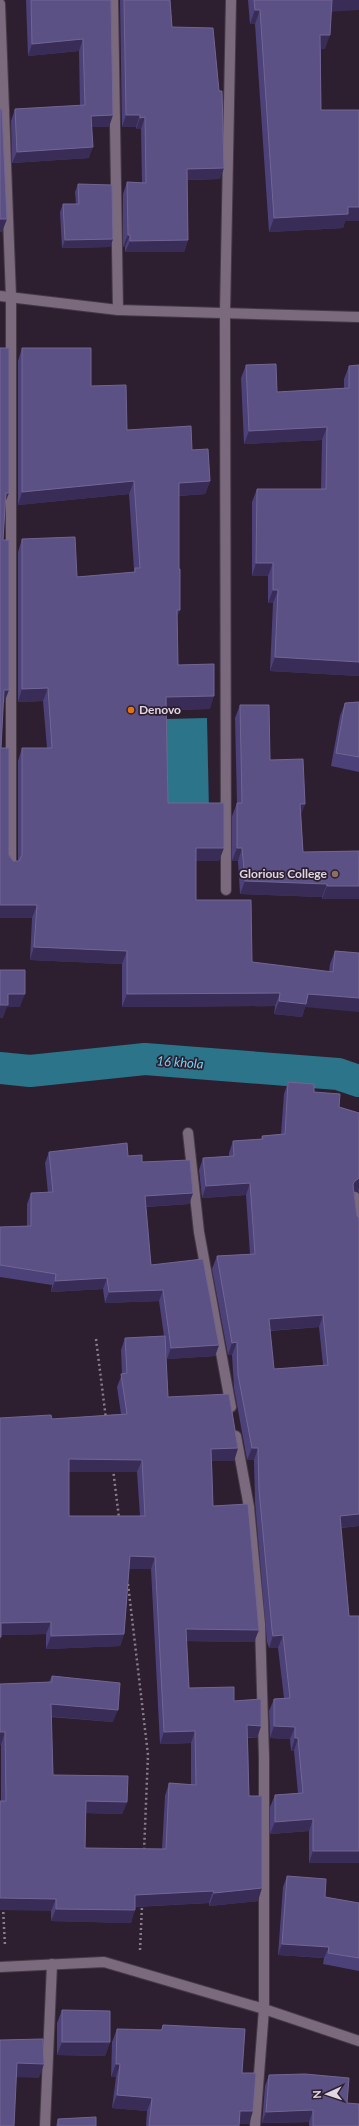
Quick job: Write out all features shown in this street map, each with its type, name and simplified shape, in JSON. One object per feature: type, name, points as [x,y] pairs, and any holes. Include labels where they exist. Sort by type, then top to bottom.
[{"type":"street","points":[[113,0],[118,310]]},
{"type":"street","points":[[226,890],[226,312],[231,0]]},
{"type":"street","points":[[0,4],[11,297],[11,868]]},
{"type":"street","points":[[0,296],[118,310],[359,317]]},
{"type":"street","points":[[188,1132],[200,1232],[249,1507],[260,1624],[264,1757],[264,2009],[255,2126]]},
{"type":"street","points":[[355,1197],[359,1227]]},
{"type":"street","points":[[3,1967],[104,1962],[264,2009],[359,2041]]},
{"type":"street","points":[[45,2126],[52,1964]]},
{"type":"path","points":[[96,1339],[107,1424]]},
{"type":"path","points":[[112,1462],[120,1524]]},
{"type":"path","points":[[127,1578],[148,1755],[144,1856]]},
{"type":"path","points":[[3,1899],[3,1967]]},
{"type":"path","points":[[139,1972],[142,1903]]},
{"type":"water","points":[[207,718],[209,811],[151,813],[165,719]]},
{"type":"building","points":[[31,0],[111,0],[113,115],[91,116],[93,147],[17,152],[15,109],[85,105],[83,39],[32,44]]},
{"type":"building","points":[[124,0],[170,0],[172,27],[213,28],[219,91],[222,91],[224,168],[187,169],[188,240],[130,241],[130,235],[128,235],[127,182],[146,183],[145,117],[140,118],[140,115],[126,115]]},
{"type":"building","points":[[254,0],[332,0],[330,35],[320,35],[321,110],[359,110],[359,207],[348,207],[348,214],[274,218],[260,10],[255,10]]},
{"type":"building","points":[[0,109],[2,109],[7,219],[0,219]]},
{"type":"building","points":[[78,184],[112,185],[113,239],[65,240],[63,204],[79,204]]},
{"type":"building","points":[[0,348],[9,348],[9,493],[6,493],[3,540],[9,540],[9,690],[4,690],[1,748],[9,748],[9,855],[13,861],[19,861],[22,855],[22,748],[52,748],[48,688],[22,689],[22,539],[75,537],[77,577],[135,572],[135,568],[140,568],[134,481],[22,492],[22,348],[91,348],[91,386],[126,385],[127,430],[191,426],[192,450],[208,449],[210,481],[179,483],[180,610],[177,610],[178,665],[214,664],[214,696],[166,697],[168,803],[224,803],[224,848],[196,848],[196,900],[251,900],[252,962],[333,972],[335,951],[359,953],[359,998],[308,994],[306,1004],[279,1001],[280,993],[127,994],[127,951],[34,947],[37,905],[0,905]]},
{"type":"building","points":[[276,364],[277,392],[349,388],[349,366],[359,365],[359,662],[275,657],[278,590],[273,590],[273,563],[256,563],[257,489],[326,489],[327,427],[249,431],[246,365]]},
{"type":"building","points":[[359,702],[359,757],[336,753],[345,703]]},
{"type":"building","points":[[240,705],[269,705],[270,760],[303,759],[305,804],[300,804],[303,852],[359,851],[359,886],[327,886],[327,884],[245,881],[242,848],[237,848],[237,803],[242,803]]},
{"type":"building","points":[[0,970],[25,970],[25,994],[8,994],[8,1005],[0,1005]]},
{"type":"building","points":[[288,1082],[314,1084],[314,1092],[340,1094],[339,1107],[359,1113],[359,1178],[353,1185],[357,1216],[359,1218],[359,1514],[340,1516],[349,1616],[359,1616],[359,1851],[313,1851],[313,1819],[275,1822],[275,1795],[303,1793],[298,1738],[295,1738],[295,1727],[274,1726],[274,1699],[290,1698],[283,1635],[273,1636],[259,1490],[258,1448],[252,1448],[238,1375],[237,1342],[232,1343],[217,1256],[255,1254],[250,1183],[206,1186],[203,1158],[234,1156],[233,1141],[263,1139],[262,1136],[285,1134]],"holes":[[[323,1315],[328,1365],[274,1369],[269,1319]]]},
{"type":"building","points":[[127,1143],[128,1156],[142,1155],[142,1162],[190,1160],[193,1193],[145,1196],[151,1265],[203,1259],[219,1345],[171,1348],[163,1290],[109,1292],[107,1278],[55,1281],[56,1274],[0,1265],[0,1227],[31,1226],[31,1193],[53,1192],[49,1152]]},
{"type":"building","points":[[165,1336],[168,1397],[229,1394],[238,1448],[211,1449],[213,1506],[248,1504],[259,1630],[186,1629],[189,1688],[234,1687],[234,1701],[261,1699],[261,1726],[247,1725],[249,1796],[262,1796],[262,1888],[214,1893],[213,1891],[135,1895],[135,1910],[56,1909],[56,1899],[0,1898],[0,1801],[6,1801],[5,1732],[0,1732],[0,1684],[52,1682],[52,1676],[120,1683],[118,1710],[51,1704],[53,1775],[128,1776],[127,1802],[86,1801],[85,1848],[166,1849],[169,1783],[196,1785],[195,1731],[164,1732],[155,1557],[130,1556],[124,1634],[51,1636],[51,1622],[1,1623],[0,1637],[0,1418],[51,1415],[52,1419],[127,1414],[121,1374],[127,1373],[125,1338]],"holes":[[[69,1459],[142,1460],[145,1516],[69,1516]]]},
{"type":"building","points":[[287,1876],[326,1879],[325,1897],[359,1903],[359,1958],[328,1953],[329,1947],[282,1944]]},
{"type":"building","points":[[62,2010],[110,2011],[110,2042],[62,2042]]},
{"type":"building","points":[[163,2025],[245,2029],[242,2073],[256,2073],[253,2111],[240,2111],[239,2126],[149,2126],[152,2098],[117,2095],[120,2064],[116,2064],[117,2029],[162,2030]]},
{"type":"building","points":[[43,2039],[44,2064],[17,2063],[14,2126],[0,2126],[0,2040]]},
{"type":"building","points":[[305,2074],[349,2078],[347,2103],[359,2104],[359,2126],[313,2126],[313,2110],[266,2112],[269,2075]]},
{"type":"building","points":[[96,2117],[96,2126],[58,2126],[58,2119]]},
{"type":"waterway","name":"16 khola","points":[[0,1068],[30,1071],[145,1059],[338,1074],[359,1081]]},
{"type":"place","name":"Denovo","points":[[131,710]]},
{"type":"place","name":"Glorious College","points":[[335,874]]}]
